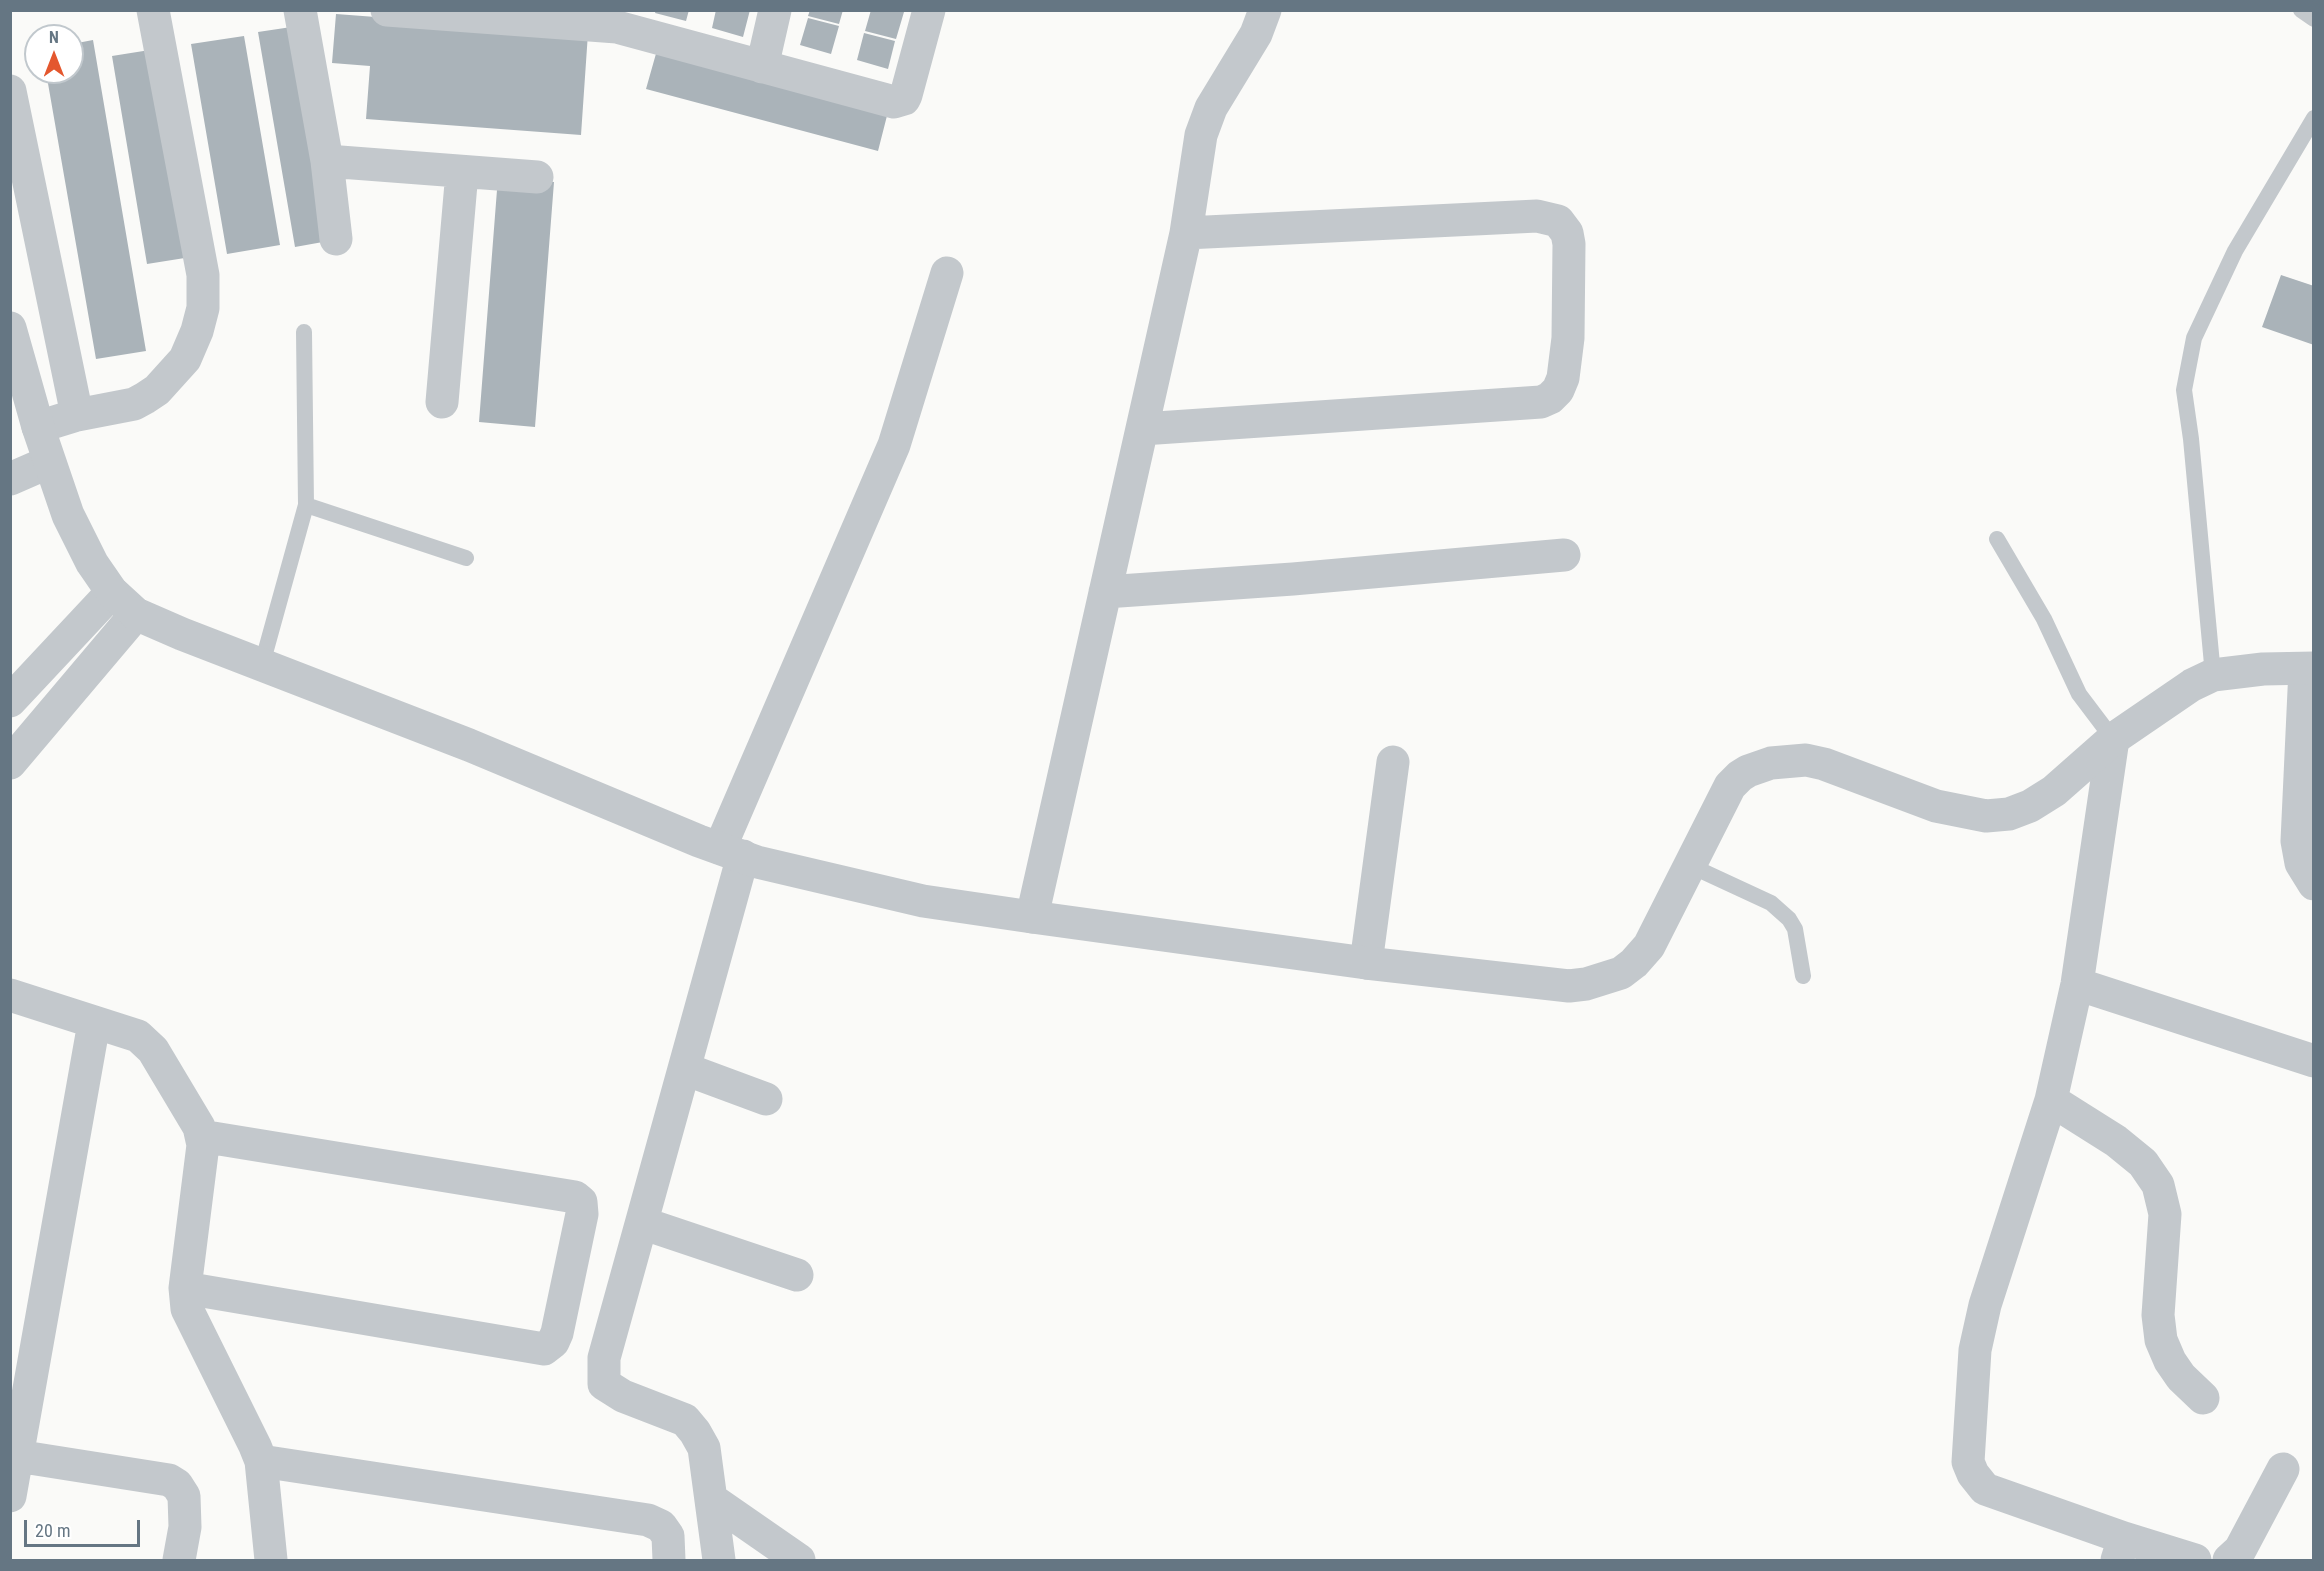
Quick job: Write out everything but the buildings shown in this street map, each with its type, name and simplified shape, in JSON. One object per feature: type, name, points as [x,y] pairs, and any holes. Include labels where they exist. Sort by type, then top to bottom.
[{"type":"street","points":[[38,427],[77,415],[134,404],[158,390],[185,359],[197,331],[203,308],[203,274],[153,10]]},
{"type":"street","points":[[300,10],[327,161],[336,239]]},
{"type":"street","points":[[387,10],[619,19],[762,67],[888,101],[899,101],[906,95],[929,10]]},
{"type":"street","points":[[762,67],[775,10]]},
{"type":"street","points":[[1032,917],[1186,233],[1201,135],[1211,108],[1256,34],[1265,10]]},
{"type":"street","points":[[10,91],[77,415]]},
{"type":"street","points":[[327,161],[537,177]]},
{"type":"street","points":[[442,402],[462,172]]},
{"type":"street","points":[[1142,429],[1540,402],[1550,398],[1558,390],[1563,378],[1568,338],[1569,244],[1567,233],[1558,221],[1537,216],[1186,233]]},
{"type":"street","points":[[720,1560],[704,1448],[686,1420],[622,1396],[604,1384],[604,1358],[685,1069],[732,852],[894,445],[947,273]]},
{"type":"street","points":[[10,328],[38,427],[68,515],[92,563],[112,592],[136,614],[469,745],[613,806],[732,852],[923,901],[1366,963],[1569,986],[1586,984],[1621,973],[1634,963],[1649,946],[1730,786],[1740,776],[1772,763],[1806,760],[1824,764],[1936,806],[1986,816],[2009,814],[2030,806],[2054,791],[2113,739],[2192,685],[2213,675],[2263,669],[2309,669],[2297,841],[2301,863],[2313,884]]},
{"type":"street","points":[[10,479],[49,462]]},
{"type":"street","points":[[1105,592],[1293,579],[1564,555]]},
{"type":"street","points":[[10,701],[112,592]]},
{"type":"street","points":[[10,763],[136,614]]},
{"type":"street","points":[[2113,739],[2077,984],[2051,1100],[1985,1305],[1975,1350],[1968,1462],[1973,1474],[1985,1489],[2121,1549],[2195,1560]]},
{"type":"street","points":[[1366,963],[1393,762]]},
{"type":"street","points":[[2077,984],[2313,1061]]},
{"type":"street","points":[[10,995],[138,1036],[153,1050],[199,1127],[203,1145],[185,1288],[187,1309],[261,1461],[271,1560]]},
{"type":"street","points":[[10,1496],[94,1023]]},
{"type":"street","points":[[685,1069],[766,1099]]},
{"type":"street","points":[[2051,1100],[2116,1141],[2143,1163],[2158,1185],[2165,1214],[2158,1315],[2162,1340],[2170,1361],[2181,1377],[2204,1398]]},
{"type":"street","points":[[185,1288],[544,1349],[557,1333],[582,1214],[580,1202],[575,1197],[201,1136]]},
{"type":"street","points":[[642,1223],[797,1275]]},
{"type":"street","points":[[17,1456],[169,1480],[177,1485],[184,1496],[185,1527],[179,1560]]},
{"type":"street","points":[[261,1461],[648,1520],[661,1526],[668,1536],[669,1560]]},
{"type":"street","points":[[2229,1560],[2240,1550],[2283,1469]]},
{"type":"street","points":[[711,1499],[799,1560]]},
{"type":"lane","points":[[2301,10],[2313,19]]},
{"type":"lane","points":[[2213,675],[2191,439],[2184,390],[2194,338],[2235,251],[2313,118]]},
{"type":"lane","points":[[262,664],[306,505],[304,332]]},
{"type":"lane","points":[[306,505],[466,558]]},
{"type":"lane","points":[[1997,539],[2044,619],[2079,694],[2113,739]]},
{"type":"lane","points":[[1689,865],[1772,903],[1789,919],[1795,929],[1803,976]]}]
